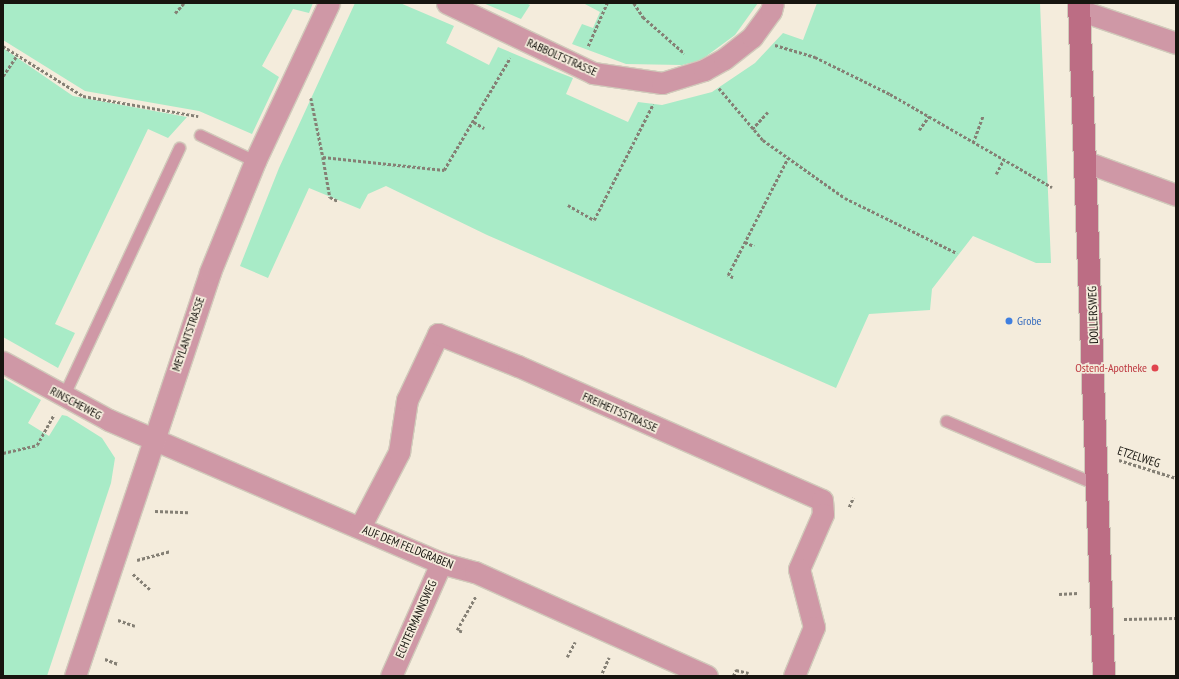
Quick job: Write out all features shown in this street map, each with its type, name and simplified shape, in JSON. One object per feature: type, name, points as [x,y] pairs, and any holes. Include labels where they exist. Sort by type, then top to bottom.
[{"type":"main road","name":"DOLLERSWEG","points":[[1079,6],[1097,453],[1104,676]]},
{"type":"street","name":"MEYLANTSTRASSE","points":[[74,676],[152,438],[210,272],[254,161],[329,3]]},
{"type":"street","name":"RABBOLTSTRASSE","points":[[447,3],[592,73],[664,82],[704,70],[752,37],[771,11],[773,3]]},
{"type":"street","points":[[1079,6],[1176,43]]},
{"type":"street","points":[[1086,162],[1176,195]]},
{"type":"street","name":"FREIHEITSSTRASSE","points":[[360,527],[399,452],[407,400],[438,334],[518,366],[822,500],[823,514],[799,569],[814,627],[794,676]]},
{"type":"street","name":"RINSCHEWEG","points":[[3,362],[64,397],[152,438]]},
{"type":"street","name":"AUF DEM FELDGRABEN","points":[[152,438],[441,563],[484,577],[707,676]]},
{"type":"street","name":"ECHTERMANNSWEG","points":[[391,676],[441,563]]},
{"type":"lane","points":[[200,135],[254,161]]},
{"type":"lane","points":[[64,397],[179,148]]},
{"type":"lane","points":[[946,421],[1098,485]]},
{"type":"path","points":[[175,13],[184,3]]},
{"type":"path","points":[[579,67],[607,3]]},
{"type":"path","points":[[634,3],[643,18],[704,70],[752,129],[788,158],[845,198],[957,253]]},
{"type":"path","points":[[752,37],[815,57],[929,116],[1003,162],[1052,187]]},
{"type":"path","points":[[323,157],[444,170],[474,122],[521,38]]},
{"type":"path","points":[[3,46],[83,96],[204,117]]},
{"type":"path","points":[[3,76],[17,55]]},
{"type":"path","points":[[568,205],[594,220],[664,82]]},
{"type":"path","points":[[309,91],[330,197],[338,201]]},
{"type":"path","points":[[752,129],[768,112]]},
{"type":"path","points":[[919,130],[929,116]]},
{"type":"path","points":[[973,143],[983,116]]},
{"type":"path","points":[[474,122],[484,128]]},
{"type":"path","points":[[733,278],[728,275],[788,158]]},
{"type":"path","points":[[996,174],[1003,162]]},
{"type":"path","points":[[745,242],[754,246]]},
{"type":"path","points":[[3,453],[37,445],[64,397]]},
{"type":"path","name":"ETZELWEG","points":[[1097,453],[1176,478]]},
{"type":"path","points":[[849,507],[853,498]]},
{"type":"path","points":[[148,511],[188,512]]},
{"type":"path","points":[[133,562],[170,551]]},
{"type":"path","points":[[128,570],[151,590]]},
{"type":"path","points":[[462,632],[457,630],[484,577]]},
{"type":"path","points":[[1059,594],[1081,593]]},
{"type":"path","points":[[112,618],[135,626]]},
{"type":"path","points":[[1124,619],[1176,618]]},
{"type":"path","points":[[100,657],[118,664]]},
{"type":"path","points":[[733,676],[736,670],[749,673]]},
{"type":"green space","points":[[3,3],[313,3],[309,13],[293,9],[262,66],[279,77],[252,134],[199,111],[85,91],[3,40]]},
{"type":"green space","points":[[355,3],[400,3],[454,26],[446,43],[489,65],[498,47],[573,78],[566,94],[628,122],[638,102],[662,105],[712,92],[755,63],[783,33],[803,40],[817,3],[1040,3],[1051,263],[1036,263],[973,236],[932,289],[930,310],[869,314],[836,388],[487,235],[386,186],[368,194],[360,209],[309,188],[268,278],[240,266],[279,168]]},
{"type":"green space","points":[[483,3],[526,3],[530,5],[521,19]]},
{"type":"green space","points":[[583,3],[758,3],[735,35],[701,60],[682,65],[626,64],[572,44],[582,24],[593,28],[600,12]]},
{"type":"green space","points":[[3,48],[73,96],[187,117],[168,138],[148,129],[55,324],[75,333],[58,368],[3,337]]},
{"type":"green space","points":[[3,378],[41,400],[28,423],[49,436],[62,415],[67,416],[102,438],[115,458],[111,483],[47,676],[3,676]]},
{"type":"place","name":"Grobe","points":[[1009,321]]},
{"type":"place","name":"Ostend-Apotheke","points":[[1155,368]]}]
